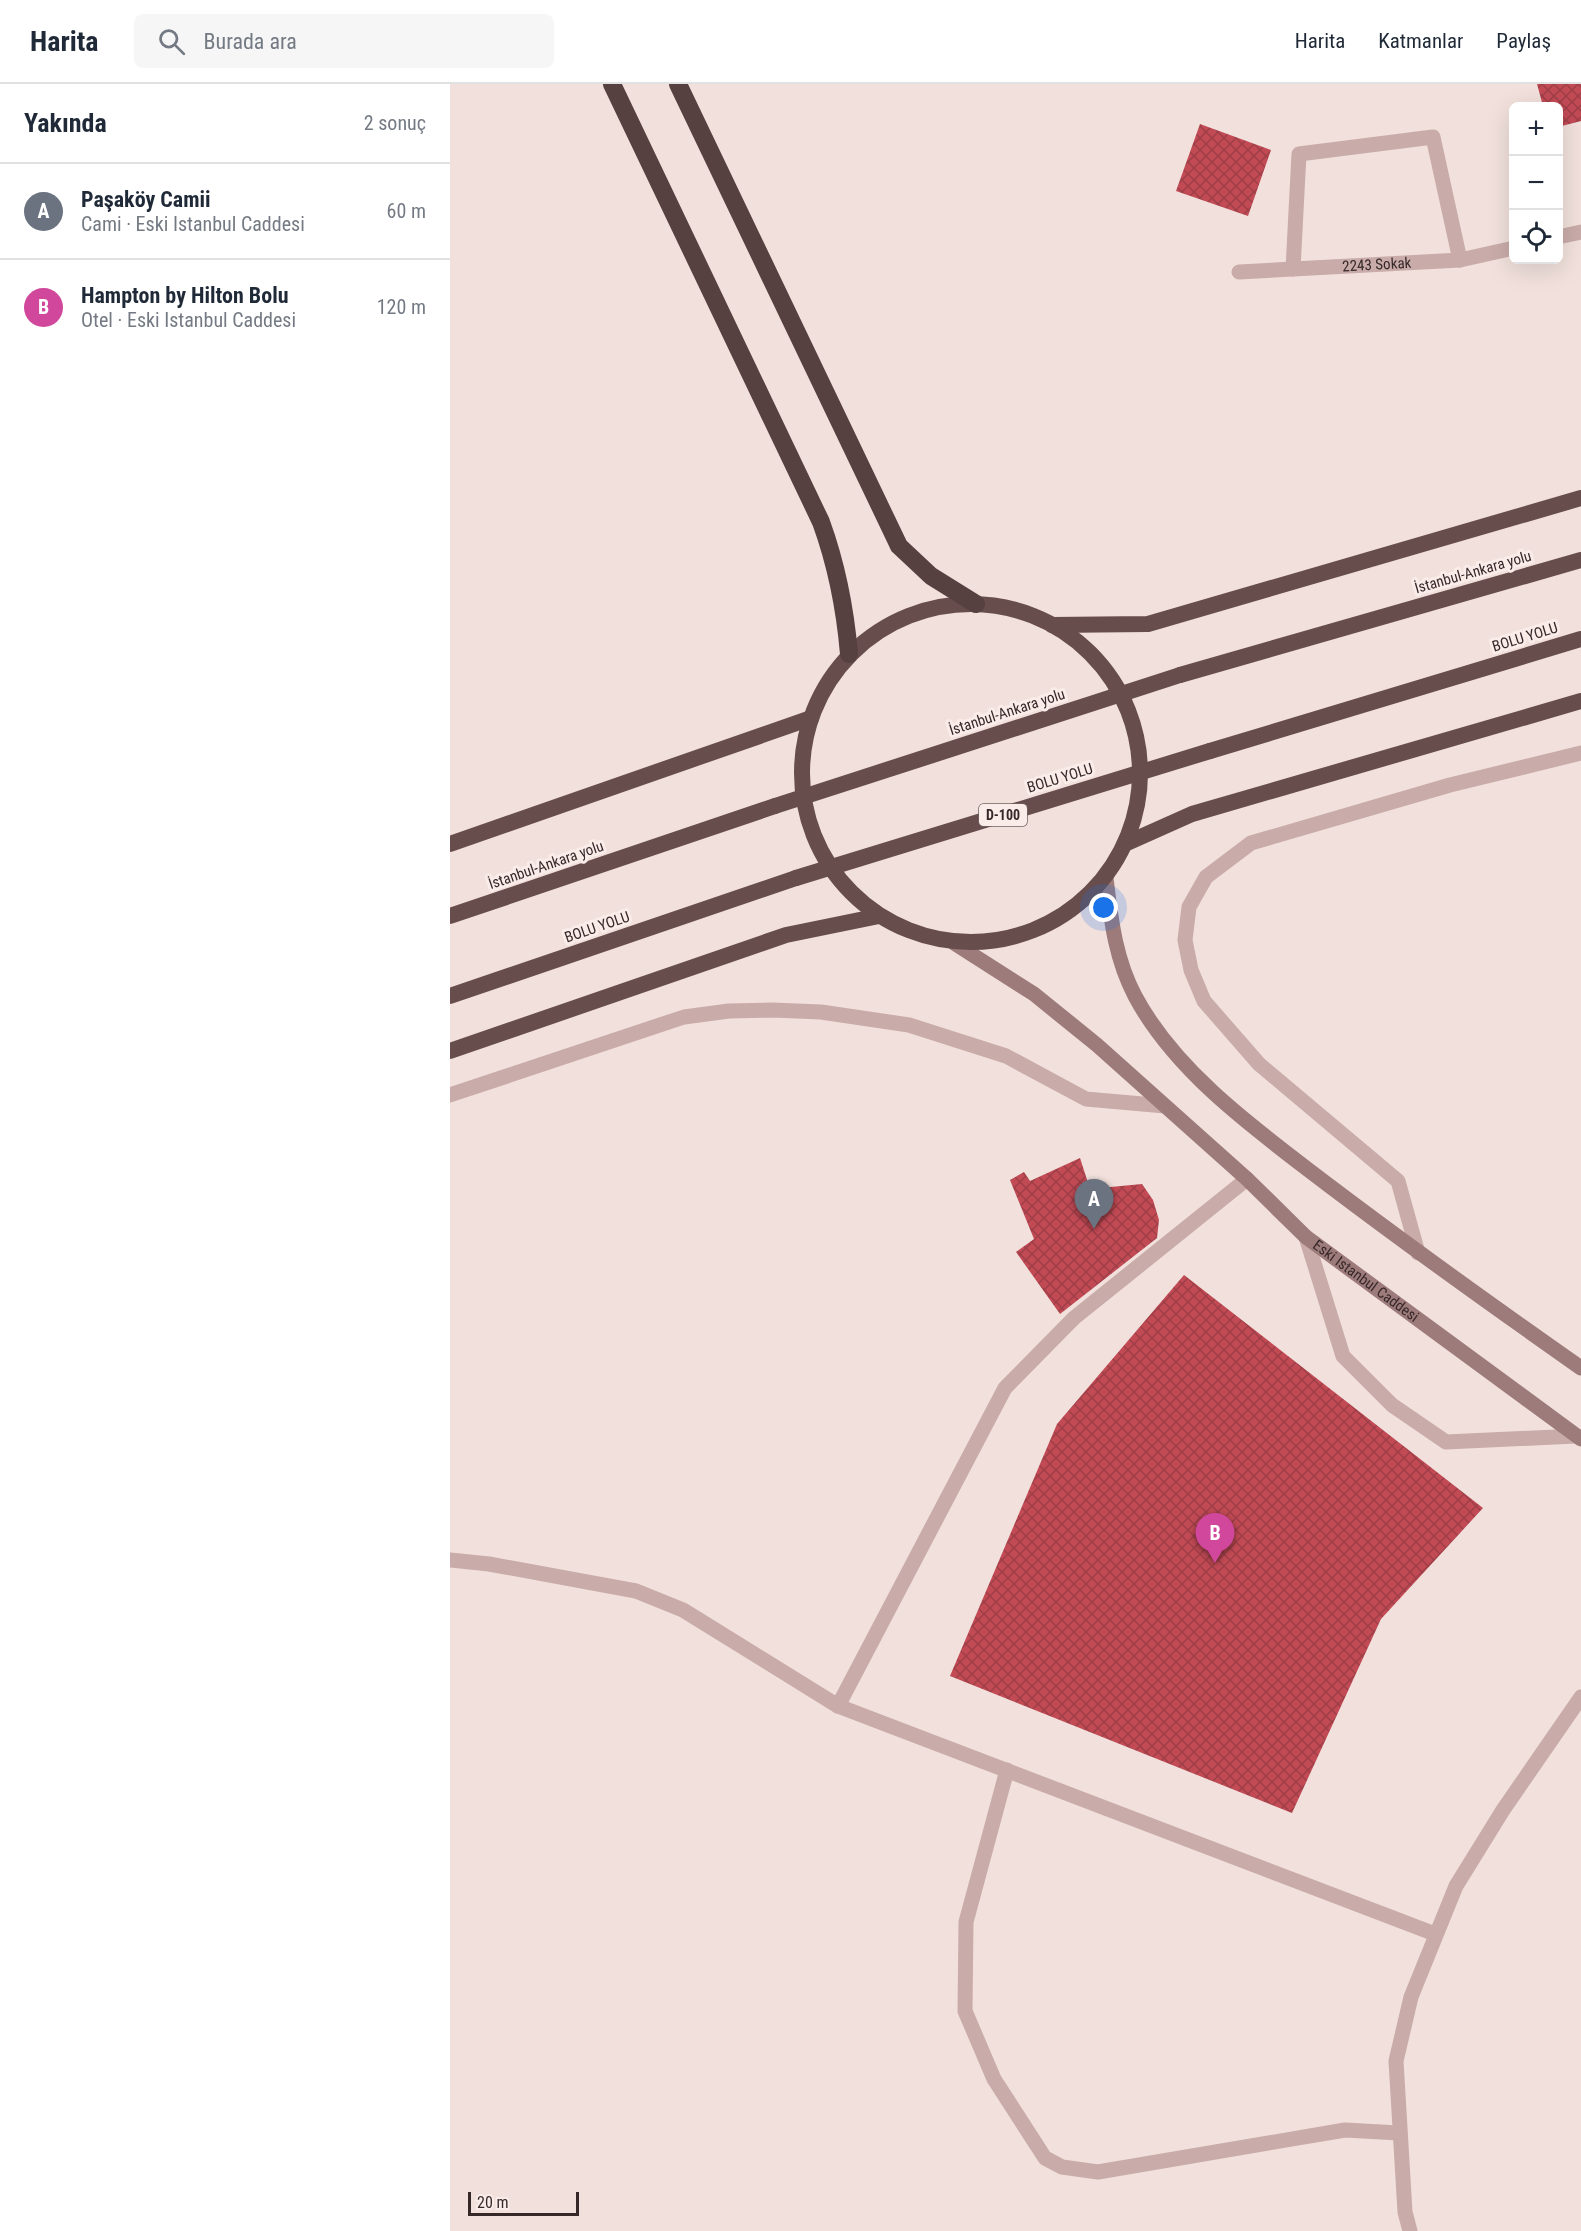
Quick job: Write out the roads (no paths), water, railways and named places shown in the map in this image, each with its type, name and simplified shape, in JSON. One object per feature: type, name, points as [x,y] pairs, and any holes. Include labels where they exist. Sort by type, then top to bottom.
[{"type":"highway","points":[[612,84],[821,522],[838,573],[845,603],[849,654]]},
{"type":"highway","points":[[678,84],[899,546],[931,576],[976,604]]},
{"type":"highway","points":[[1052,625],[1148,624],[1581,498]]},
{"type":"highway","name":"İstanbul-Ankara yolu","points":[[450,916],[775,806],[1180,675],[1581,560]]},
{"type":"highway","points":[[976,604],[1015,610],[1052,625],[1087,649],[1114,681],[1132,719],[1141,761],[1139,803],[1127,843],[1106,878],[1076,908],[1038,930],[999,940],[954,943],[915,933],[879,916],[845,887],[819,850],[804,807],[802,762],[811,718],[831,677],[849,654],[873,634],[899,619],[935,608],[976,604]]},
{"type":"highway","name":"BOLU YOLU","points":[[450,996],[796,878],[1581,639]]},
{"type":"highway","points":[[1127,843],[1192,814],[1581,702]]},
{"type":"highway","points":[[450,844],[811,718]]},
{"type":"highway","points":[[450,1051],[786,935],[879,916]]},
{"type":"main road","points":[[1106,878],[1112,927],[1120,961],[1135,995],[1156,1030],[1210,1088],[1259,1132],[1418,1253],[1581,1368]]},
{"type":"main road","name":"Eski Istanbul Caddesi","points":[[954,943],[1034,994],[1097,1045],[1247,1179],[1306,1237],[1579,1438]]},
{"type":"street","points":[[1293,269],[1299,154],[1433,137],[1460,260]]},
{"type":"street","points":[[1563,236],[1581,232]]},
{"type":"street","name":"2243 Sokak","points":[[1239,272],[1460,260],[1509,249]]},
{"type":"street","points":[[1418,1253],[1398,1181],[1259,1064],[1204,1001],[1191,970],[1185,940],[1189,907],[1206,877],[1251,843],[1450,785],[1581,753]]},
{"type":"street","points":[[450,1095],[684,1017],[729,1011],[772,1010],[821,1011],[909,1025],[1006,1056],[1086,1099],[1165,1106]]},
{"type":"street","points":[[838,1706],[1005,1388],[1074,1318],[1247,1179]]},
{"type":"street","points":[[1306,1237],[1343,1356],[1392,1405],[1446,1442],[1579,1438]]},
{"type":"street","points":[[450,1560],[489,1564],[636,1591],[683,1610],[838,1706],[1435,1934]]},
{"type":"street","points":[[1410,2231],[1406,2212],[1399,2133],[1396,2061],[1411,1997],[1456,1886],[1503,1810],[1581,1697]]},
{"type":"street","points":[[1007,1770],[966,1922],[965,2011],[994,2079],[1045,2158],[1062,2167],[1098,2172],[1345,2130],[1399,2133]]},
{"type":"place","name":"Paşaköy Camii","points":[[1094,1229]]},
{"type":"place","name":"Hampton by Hilton Bolu","points":[[1215,1563]]}]
